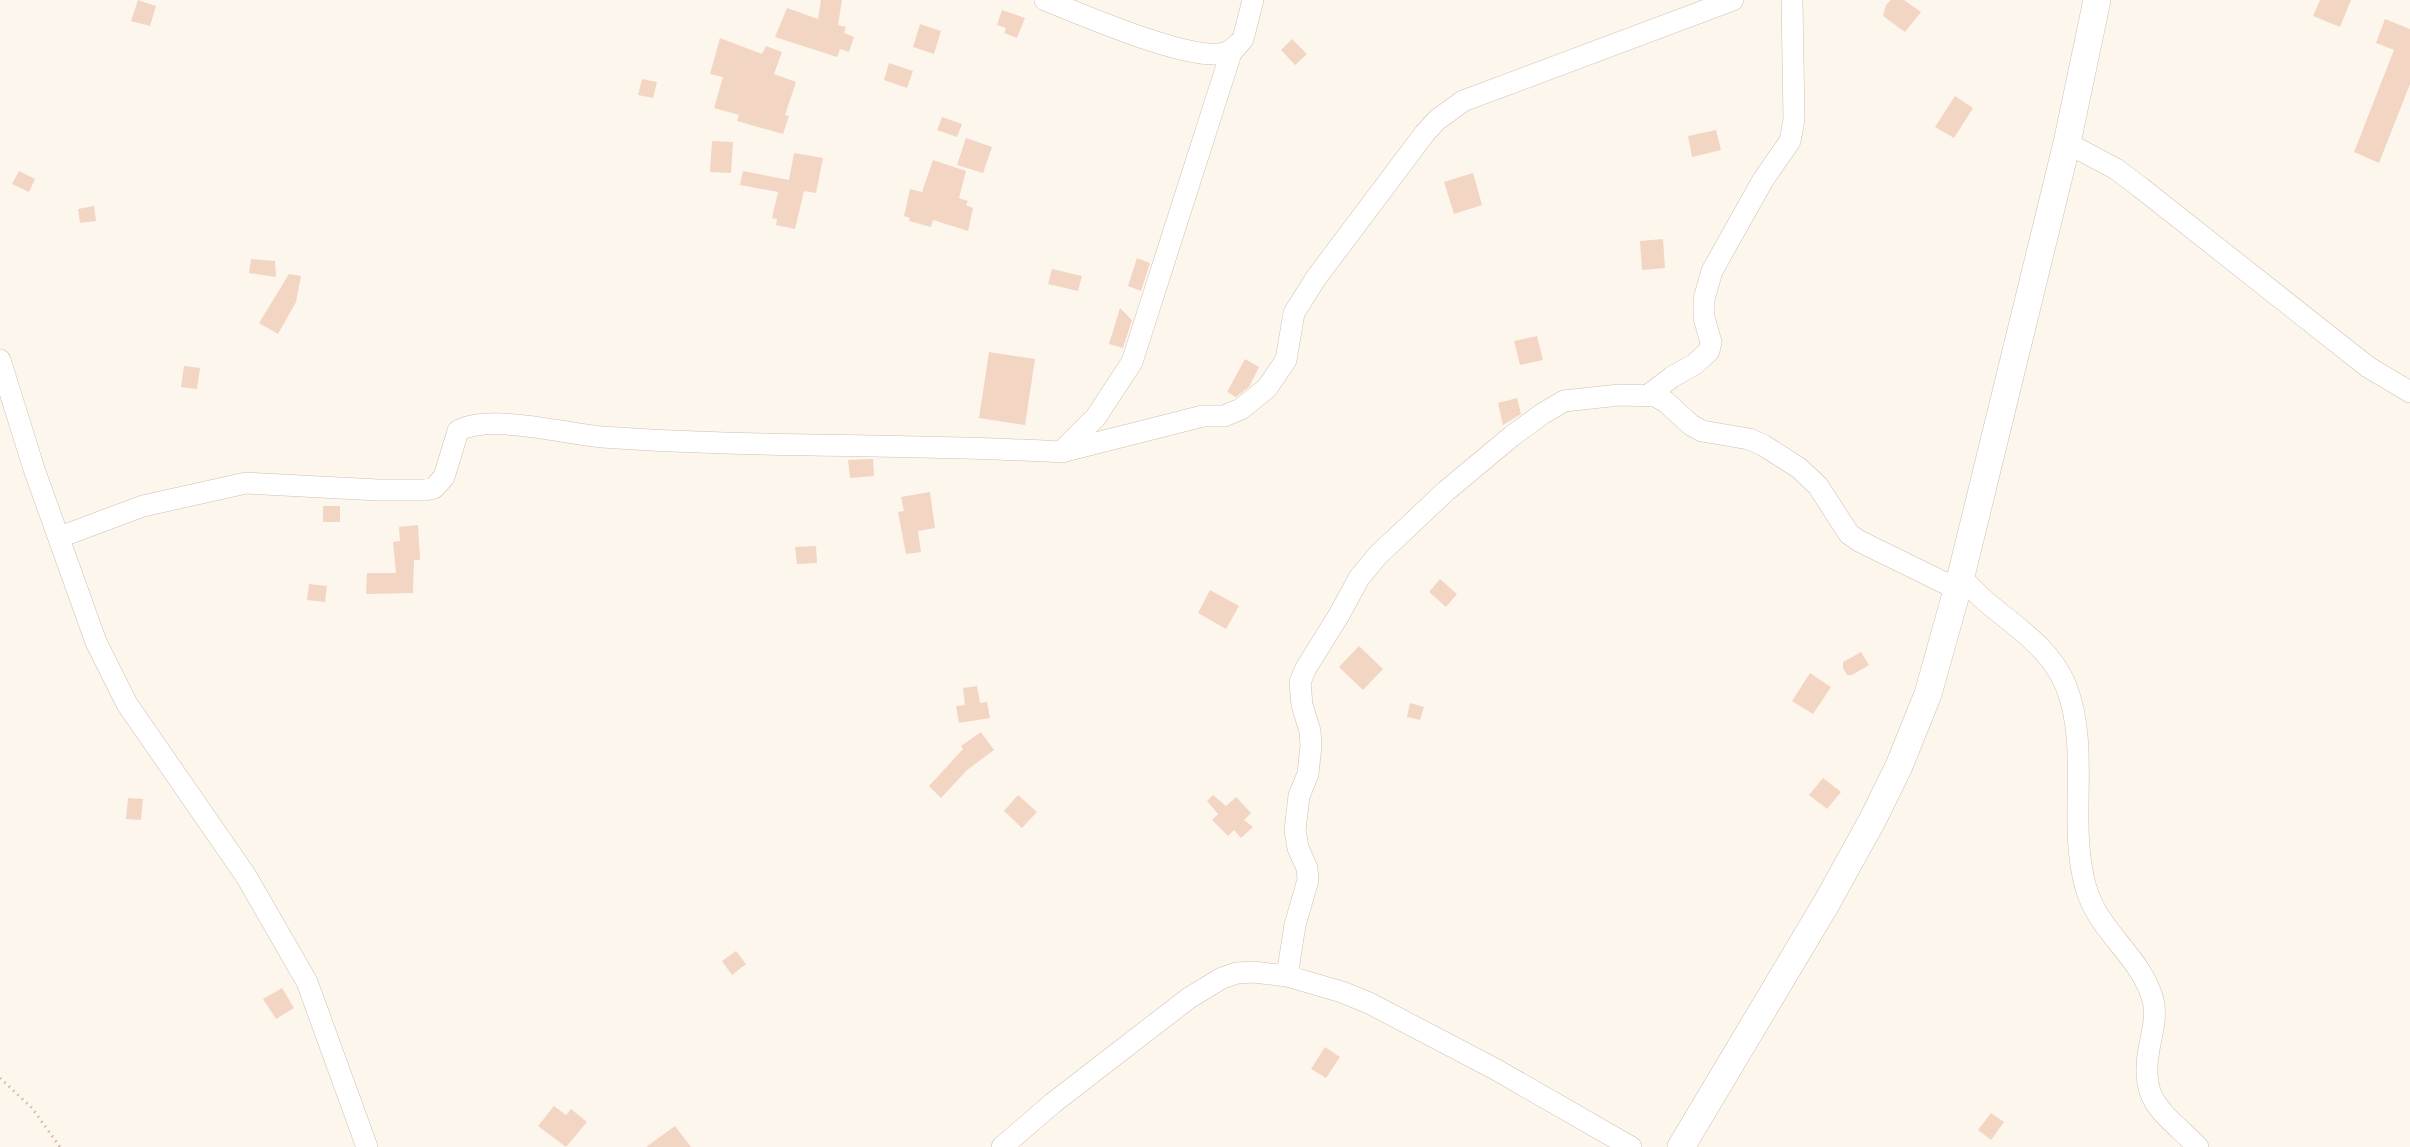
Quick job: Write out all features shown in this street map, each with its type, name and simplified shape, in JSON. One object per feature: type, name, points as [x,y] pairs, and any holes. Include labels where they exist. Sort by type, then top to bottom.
[{"type":"street","points":[[1045,0],[1158,42],[1196,53],[1225,53],[1243,39]]},
{"type":"street","points":[[1061,452],[1096,417],[1132,362],[1232,53],[1243,39],[1253,0]]},
{"type":"street","points":[[60,537],[143,506],[183,495],[246,483],[378,490],[434,488],[444,477],[458,431],[478,424],[500,424],[599,437],[732,444],[977,448],[1061,452],[1203,416],[1224,416],[1241,409],[1267,387],[1286,360],[1294,313],[1316,278],[1437,120],[1463,100],[1732,0]]},
{"type":"street","points":[[1647,396],[1664,382],[1695,364],[1709,351],[1711,342],[1704,318],[1704,299],[1712,271],[1763,180],[1790,141],[1794,120],[1792,0]]},
{"type":"street","points":[[1681,1147],[1826,904],[1873,819],[1899,766],[1928,694],[1959,582],[2067,142],[2097,0]]},
{"type":"street","points":[[2067,142],[2116,169],[2368,367],[2410,392]]},
{"type":"street","points":[[0,360],[34,469],[96,642],[127,704],[246,876],[307,982],[367,1147]]},
{"type":"street","points":[[1287,976],[1295,925],[1308,880],[1307,868],[1298,848],[1295,830],[1299,796],[1308,774],[1311,745],[1310,731],[1302,705],[1300,682],[1354,586],[1378,555],[1406,527],[1484,459],[1559,403],[1575,399],[1619,395],[1660,398],[1691,425],[1702,431],[1749,439],[1785,458],[1818,486],[1849,534],[1859,541],[1959,582],[2046,653],[2065,684],[2072,705],[2077,740],[2077,821],[2086,887],[2097,916],[2132,960],[2149,986],[2154,1018],[2147,1071],[2150,1094],[2159,1107],[2198,1147]]},
{"type":"street","points":[[1002,1147],[1053,1102],[1205,988],[1237,973],[1287,976],[1342,992],[1369,1003],[1495,1069],[1631,1147]]},
{"type":"path","points":[[0,1078],[32,1108],[60,1147]]},
{"type":"building","points":[[138,0],[156,6],[150,26],[131,21]]},
{"type":"building","points":[[821,0],[842,0],[838,25],[846,27],[844,33],[854,37],[849,52],[840,49],[837,57],[775,37],[787,8],[818,19]]},
{"type":"building","points":[[1891,0],[1904,0],[1921,12],[1905,32],[1883,16],[1886,5]]},
{"type":"building","points":[[2320,0],[2351,0],[2340,27],[2313,16]]},
{"type":"building","points":[[1002,10],[1025,18],[1017,38],[1004,33],[1006,28],[997,25]]},
{"type":"building","points":[[2385,19],[2410,29],[2410,84],[2379,163],[2354,152],[2394,50],[2376,43]]},
{"type":"building","points":[[920,24],[941,31],[934,54],[913,47]]},
{"type":"building","points":[[720,38],[762,54],[766,46],[782,52],[774,74],[796,82],[785,115],[789,116],[783,134],[737,121],[739,115],[714,108],[723,77],[710,74]]},
{"type":"building","points":[[1292,39],[1307,54],[1295,65],[1281,50]]},
{"type":"building","points":[[889,63],[913,71],[907,88],[884,80]]},
{"type":"building","points":[[642,79],[657,82],[653,98],[638,95]]},
{"type":"building","points":[[1955,96],[1973,108],[1954,138],[1935,127]]},
{"type":"building","points":[[942,117],[962,124],[957,137],[937,130]]},
{"type":"building","points":[[1716,130],[1721,150],[1692,157],[1688,136]]},
{"type":"building","points":[[966,138],[992,147],[983,173],[957,165]]},
{"type":"building","points":[[712,141],[733,142],[731,173],[710,172]]},
{"type":"building","points":[[794,153],[823,158],[816,193],[804,191],[795,229],[776,225],[777,219],[772,218],[778,192],[740,185],[743,171],[789,180]]},
{"type":"building","points":[[933,160],[966,171],[959,198],[968,201],[966,205],[973,208],[968,231],[933,220],[931,227],[909,221],[910,218],[904,216],[910,189],[922,192]]},
{"type":"building","points":[[19,171],[35,179],[29,192],[12,184]]},
{"type":"building","points":[[1473,173],[1482,205],[1454,214],[1444,182]]},
{"type":"building","points":[[94,206],[96,221],[80,223],[78,209]]},
{"type":"building","points":[[1663,239],[1665,268],[1642,270],[1640,241]]},
{"type":"building","points":[[1137,258],[1150,263],[1141,291],[1128,286]]},
{"type":"building","points":[[251,259],[275,261],[276,277],[249,273]]},
{"type":"building","points":[[1052,269],[1082,276],[1078,291],[1048,284]]},
{"type":"building","points":[[289,274],[301,276],[296,302],[278,334],[259,323]]},
{"type":"building","points":[[1120,308],[1132,320],[1123,348],[1109,344]]},
{"type":"building","points":[[1537,336],[1543,360],[1520,365],[1514,341]]},
{"type":"building","points":[[989,352],[1035,359],[1025,425],[979,418]]},
{"type":"building","points":[[1245,359],[1259,367],[1249,387],[1236,397],[1227,392]]},
{"type":"building","points":[[184,366],[200,368],[197,389],[181,387]]},
{"type":"building","points":[[1517,398],[1521,414],[1503,425],[1498,403]]},
{"type":"building","points":[[873,459],[874,476],[850,478],[848,460]]},
{"type":"building","points":[[930,492],[935,528],[918,531],[921,552],[906,554],[898,512],[904,511],[901,497]]},
{"type":"building","points":[[323,506],[340,506],[340,522],[323,522]]},
{"type":"building","points":[[418,525],[420,560],[414,560],[413,593],[366,594],[367,573],[396,573],[393,542],[400,541],[399,527]]},
{"type":"building","points":[[816,546],[817,563],[797,564],[795,547]]},
{"type":"building","points":[[1440,579],[1457,594],[1446,607],[1429,592]]},
{"type":"building","points":[[309,584],[327,586],[325,602],[307,600]]},
{"type":"building","points":[[1210,590],[1239,606],[1226,629],[1198,613]]},
{"type":"building","points":[[1359,646],[1383,669],[1363,690],[1339,667]]},
{"type":"building","points":[[1861,652],[1869,665],[1852,675],[1847,675],[1843,662]]},
{"type":"building","points":[[1810,673],[1831,687],[1813,714],[1792,701]]},
{"type":"building","points":[[977,686],[980,703],[987,702],[990,718],[959,723],[956,706],[965,705],[963,688]]},
{"type":"building","points":[[1410,703],[1424,707],[1420,720],[1407,717]]},
{"type":"building","points":[[981,732],[994,750],[967,770],[941,798],[929,786],[963,749],[961,746]]},
{"type":"building","points":[[1823,778],[1841,792],[1827,809],[1809,795]]},
{"type":"building","points":[[1018,795],[1037,812],[1022,828],[1004,811]]},
{"type":"building","points":[[1213,795],[1226,806],[1236,797],[1251,813],[1244,820],[1253,827],[1241,838],[1234,830],[1228,836],[1212,820],[1218,814],[1207,801]]},
{"type":"building","points":[[128,798],[143,799],[141,820],[126,819]]},
{"type":"building","points":[[736,951],[746,964],[732,975],[722,961]]},
{"type":"building","points":[[282,988],[294,1008],[276,1019],[263,999]]},
{"type":"building","points":[[1325,1047],[1340,1057],[1326,1078],[1311,1069]]},
{"type":"building","points":[[554,1106],[566,1115],[571,1109],[587,1122],[566,1147],[538,1126]]},
{"type":"building","points":[[1991,1113],[2004,1122],[1991,1140],[1978,1130]]},
{"type":"building","points":[[675,1126],[691,1147],[646,1147]]}]
